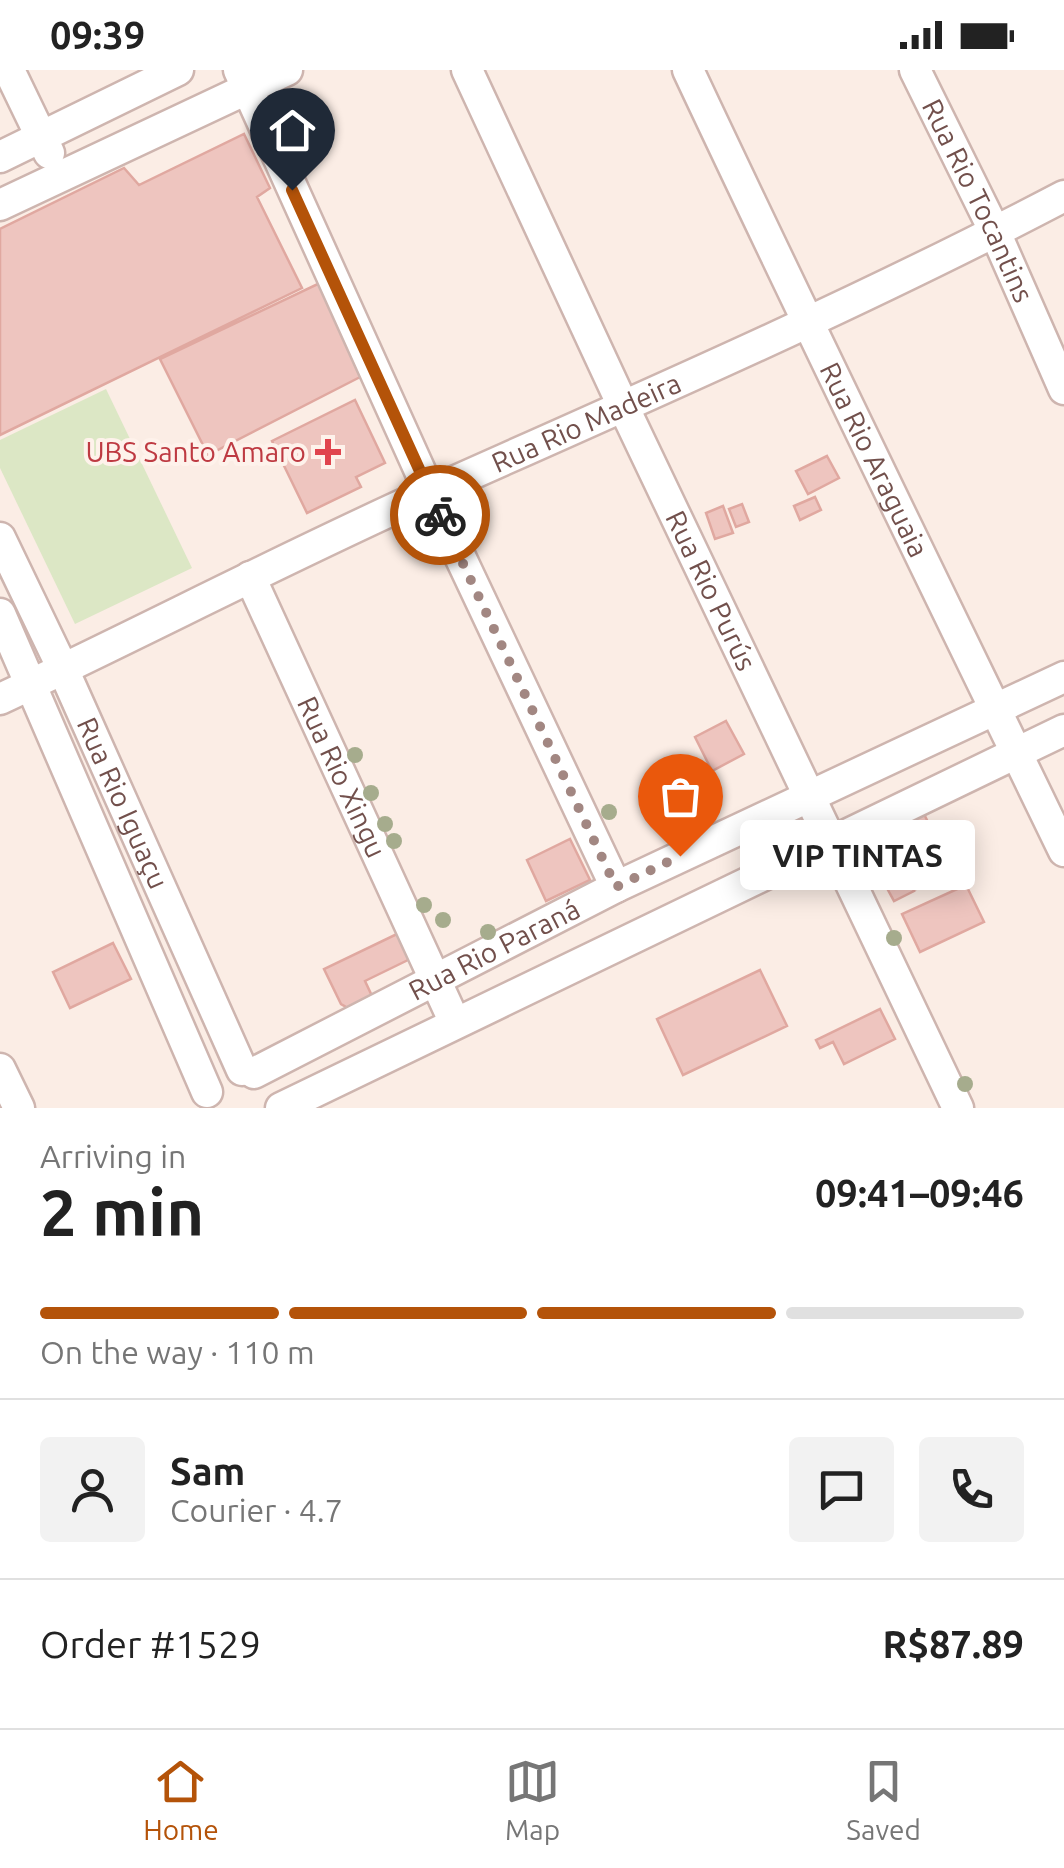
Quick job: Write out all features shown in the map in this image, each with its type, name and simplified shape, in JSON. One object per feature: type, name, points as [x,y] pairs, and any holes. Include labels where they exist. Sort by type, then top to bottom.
[{"type":"street","points":[[9,70],[62,178]]},
{"type":"street","points":[[0,157],[178,70]]},
{"type":"street","points":[[0,206],[62,178],[243,80],[287,70]]},
{"type":"street","name":"Rua Rio Purús","points":[[467,70],[958,1108]]},
{"type":"street","name":"Rua Rio Araguaia","points":[[688,70],[1064,851]]},
{"type":"street","name":"Rua Rio Tocantins","points":[[915,70],[995,232],[1064,389]]},
{"type":"street","points":[[243,80],[430,493],[616,887]]},
{"type":"street","name":"Rua Rio Madeira","points":[[0,698],[430,493],[624,408],[1064,196]]},
{"type":"street","name":"Rua Rio Iguaçu","points":[[0,538],[248,1072],[270,1090],[272,1108]]},
{"type":"street","name":"Rua Rio Xingu","points":[[250,577],[455,1023]]},
{"type":"street","name":"Rua Rio Iguaçu","points":[[0,614],[201,1102]]},
{"type":"street","name":"Rua Rio Paraná","points":[[201,1102],[220,1076],[248,1072],[616,887],[1064,677]]},
{"type":"street","name":"Rua Rio Paraná","points":[[281,1108],[1064,730]]},
{"type":"street","points":[[0,1069],[20,1108]]},
{"type":"green space","points":[[106,389],[192,568],[75,624],[0,468],[0,440]]},
{"type":"building","points":[[244,134],[270,188],[257,197],[302,288],[0,435],[0,229],[124,168],[139,185]]},
{"type":"building","points":[[322,282],[364,375],[208,455],[160,359]]},
{"type":"building","name":"UBS Santo Amaro","points":[[355,400],[385,463],[356,477],[361,487],[307,513],[272,441]]},
{"type":"building","points":[[827,456],[839,478],[808,494],[796,471]]},
{"type":"building","points":[[815,497],[821,510],[800,520],[794,506]]},
{"type":"building","points":[[742,504],[749,522],[736,527],[729,509]]},
{"type":"building","points":[[723,506],[733,533],[715,539],[706,513]]},
{"type":"building","points":[[726,721],[744,754],[712,771],[695,737]]},
{"type":"building","points":[[923,812],[952,871],[916,889],[887,830]]},
{"type":"building","points":[[570,839],[590,880],[546,901],[527,860]]},
{"type":"building","points":[[888,842],[914,891],[894,901],[868,853]]},
{"type":"building","points":[[966,885],[984,922],[920,952],[902,914]]},
{"type":"building","points":[[397,934],[410,959],[365,981],[372,996],[348,1008],[341,1004],[324,969]]},
{"type":"building","points":[[113,943],[131,979],[70,1008],[53,972]]},
{"type":"building","points":[[760,970],[787,1026],[683,1075],[657,1019]]},
{"type":"building","points":[[880,1009],[895,1039],[844,1064],[833,1042],[820,1048],[816,1040]]},
{"type":"way so far","points":[[440,515],[616,887],[680,856]]},
{"type":"place","name":"UBS Santo Amaro","points":[[328,452]]},
{"type":"place","name":"VIP TINTAS","points":[[680,856]]},
{"type":"route","points":[[292,190],[440,515]]}]
